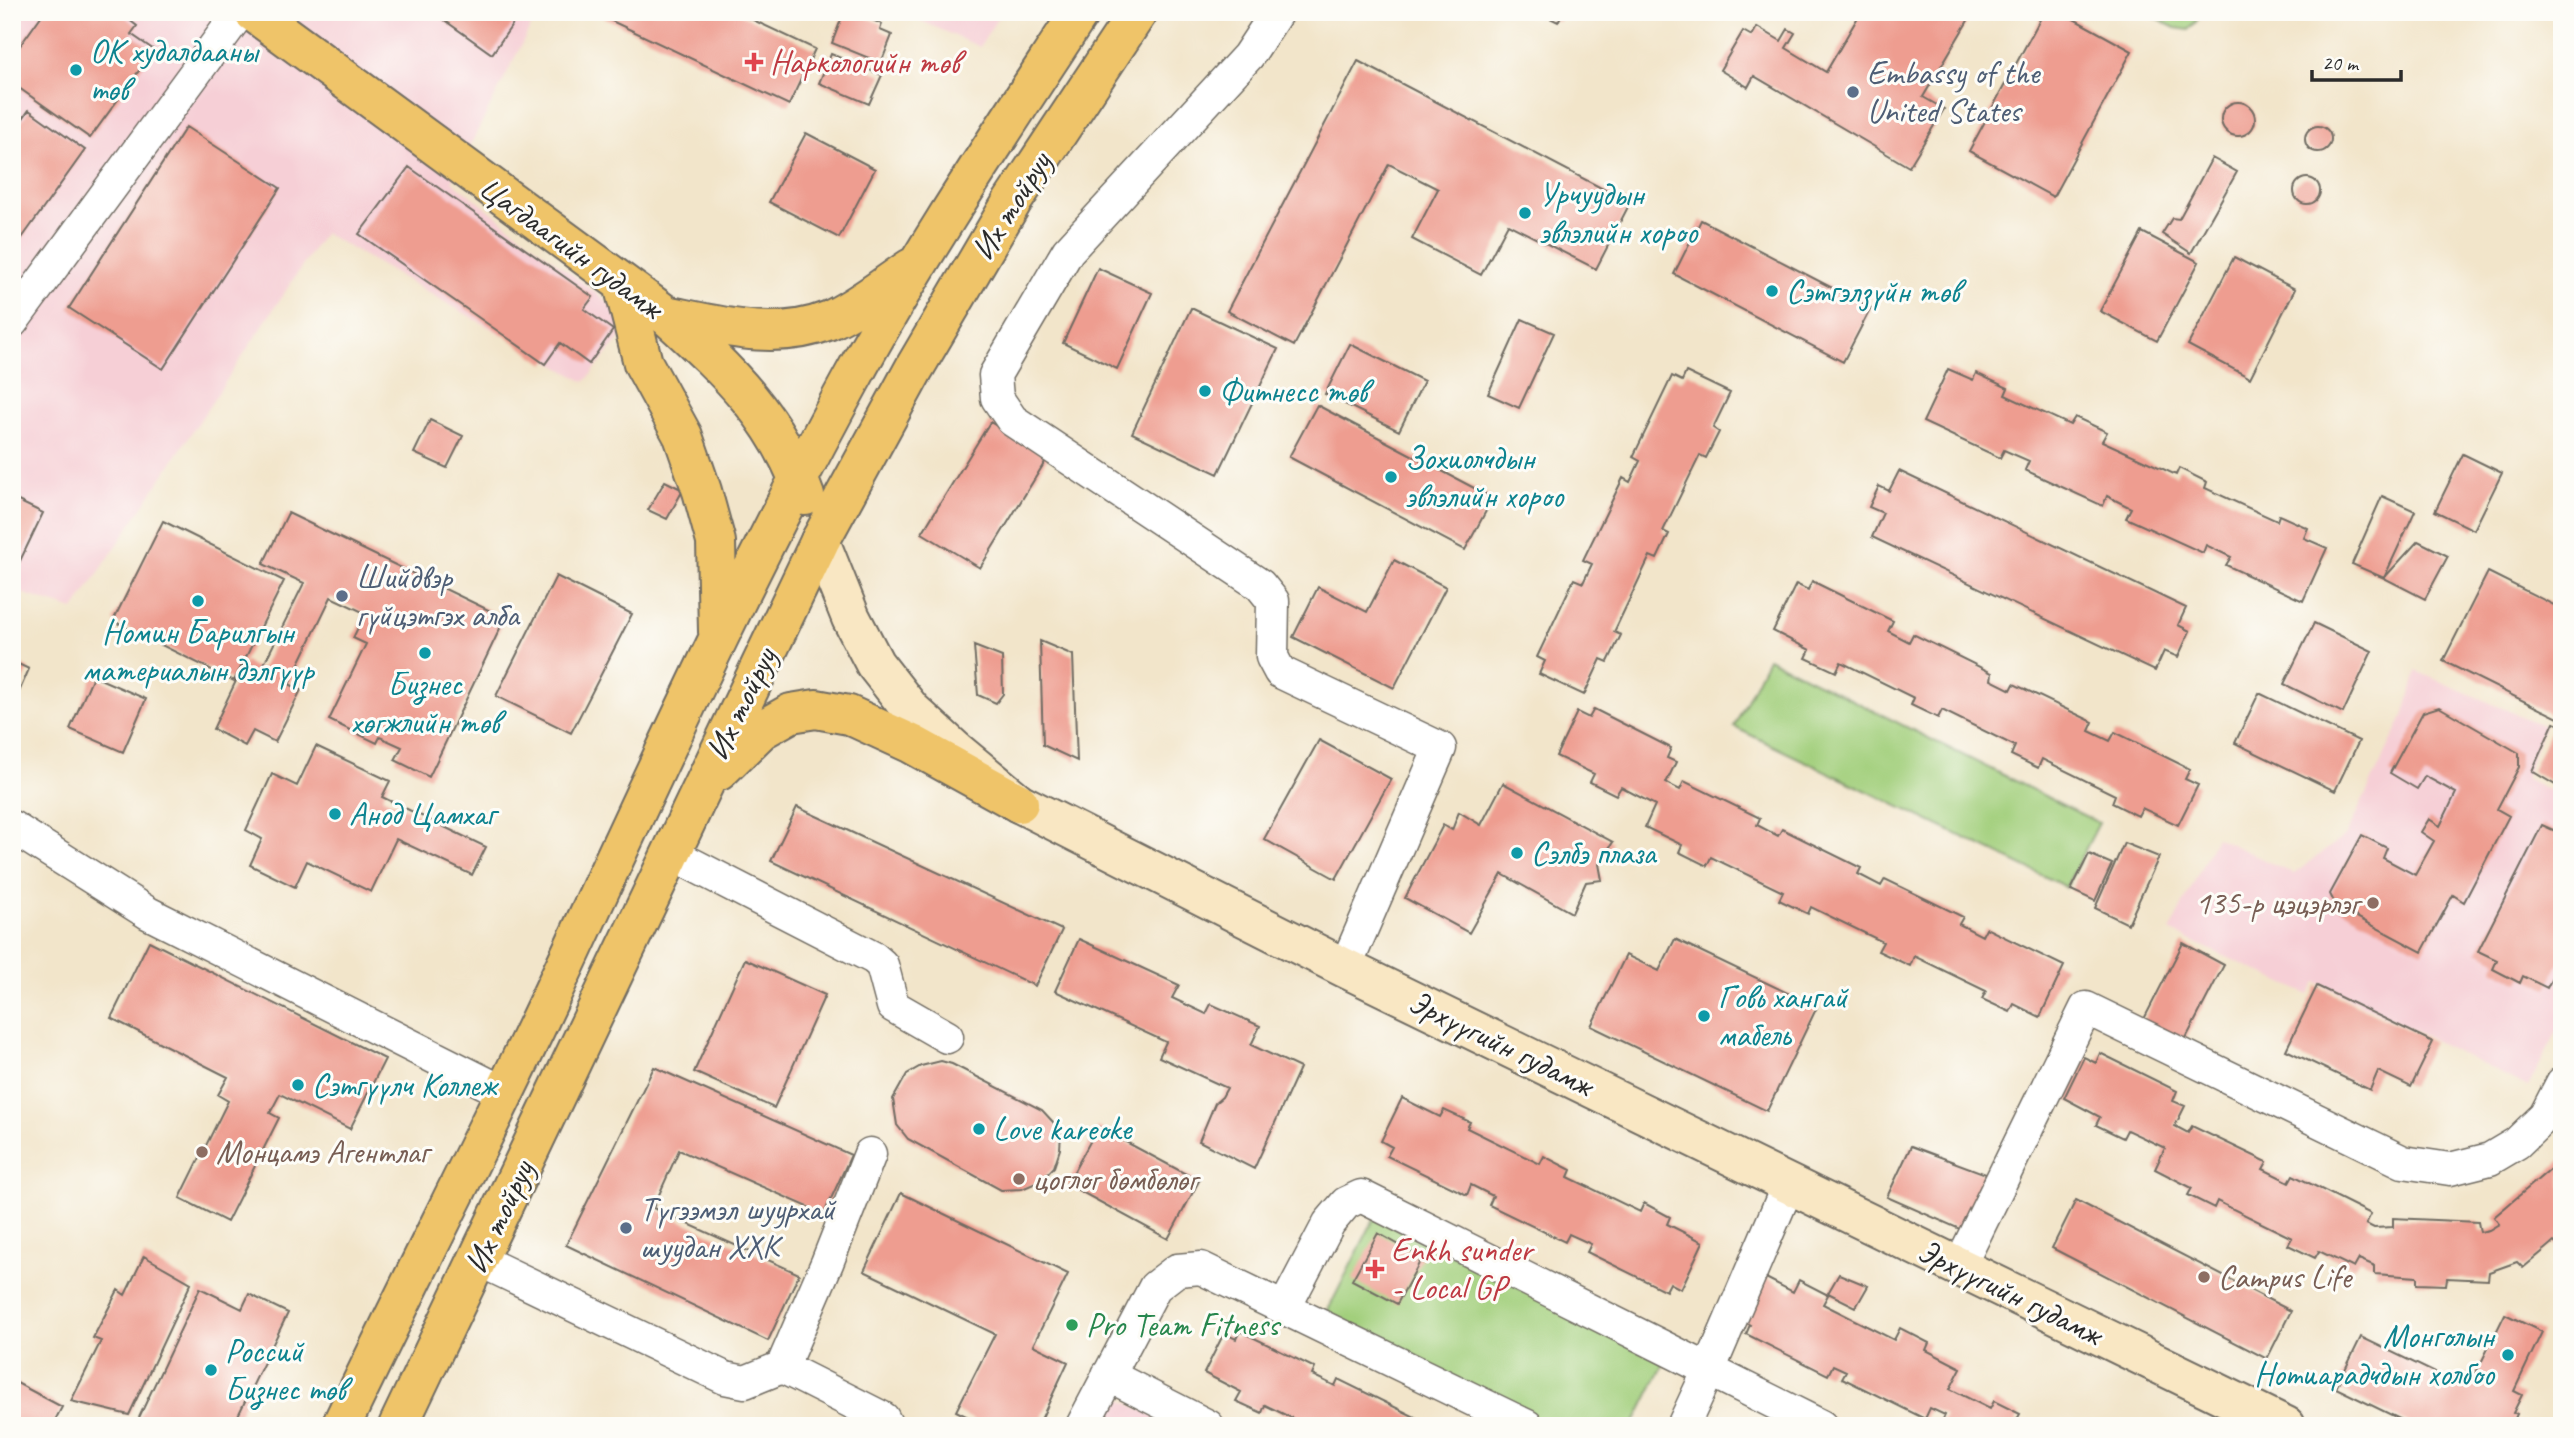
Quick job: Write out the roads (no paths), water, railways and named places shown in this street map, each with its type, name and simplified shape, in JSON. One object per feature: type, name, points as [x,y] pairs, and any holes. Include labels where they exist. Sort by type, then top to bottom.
[{"type":"main road","name":"Цагдаагийн гудамж","points":[[253,12],[666,315],[724,369],[749,396],[774,432],[799,479],[820,541]]},
{"type":"main road","name":"Их тойруу","points":[[341,1426],[505,1093],[718,636],[799,479],[852,378],[920,262],[1080,12]]},
{"type":"main road","name":"Их тойруу","points":[[398,1426],[820,541],[915,367],[1012,202],[1138,12]]},
{"type":"main road","points":[[666,315],[748,331],[791,330],[829,320],[863,301],[920,262]]},
{"type":"main road","points":[[623,284],[643,363],[683,436],[716,542],[718,636]]},
{"type":"main road","name":"Эрхүүгийн гудамж","points":[[820,541],[851,618],[875,664],[911,710],[1019,803],[1345,968],[1959,1267],[2263,1421]]},
{"type":"main road","points":[[700,789],[761,730],[790,713],[816,709],[849,715],[912,744],[1019,803]]},
{"type":"street","points":[[12,322],[240,12]]},
{"type":"street","points":[[1277,12],[1248,56],[1068,251],[995,375],[997,398],[1012,420],[1260,585],[1273,601],[1272,657],[1280,673],[1440,748],[1345,968]]},
{"type":"street","points":[[12,827],[148,912],[505,1093]]},
{"type":"street","points":[[670,853],[874,958],[882,965],[893,1006],[947,1037]]},
{"type":"street","points":[[1959,1267],[2086,1008],[2403,1162],[2450,1169],[2490,1159],[2517,1143],[2545,1116],[2562,1083]]},
{"type":"street","points":[[479,1260],[725,1378],[746,1382],[782,1367],[870,1154]]},
{"type":"street","points":[[1683,1426],[1789,1184]]},
{"type":"street","points":[[1285,1307],[1329,1223],[1346,1203],[1361,1196],[1821,1426]]},
{"type":"street","points":[[1082,1426],[1156,1287],[1177,1270],[1201,1268],[1527,1426]]},
{"type":"street","points":[[782,1367],[883,1418],[887,1426]]},
{"type":"street","points":[[1108,1375],[1208,1426]]},
{"type":"place","name":"Наркологийн төв","points":[[754,62]]},
{"type":"place","name":"ОК худалдааны төв","points":[[76,70]]},
{"type":"place","name":"Embassy of the United States","points":[[1853,92]]},
{"type":"place","name":"Урчуудын эвлэлийн хороо","points":[[1525,213]]},
{"type":"place","name":"Сэтгэлзүйн төв","points":[[1772,291]]},
{"type":"place","name":"Фитнесс төв","points":[[1205,391]]},
{"type":"place","name":"Зохиолчдын эвлэлийн хороо","points":[[1391,477]]},
{"type":"place","name":"Шийдвэр гүйцэтгэх алба","points":[[342,596]]},
{"type":"place","name":"Номин Барилгын материалын дэлгүүр","points":[[198,601]]},
{"type":"place","name":"Бизнес хөгжлийн төв","points":[[425,653]]},
{"type":"place","name":"Анод Цамхаг","points":[[335,814]]},
{"type":"place","name":"Сэлбэ плаза","points":[[1517,853]]},
{"type":"place","name":"135-р цэцэрлэг","points":[[2373,903]]},
{"type":"place","name":"Гoвь хангай мабель","points":[[1704,1016]]},
{"type":"place","name":"Сэтгүүлч Коллеж","points":[[298,1085]]},
{"type":"place","name":"Love kareoke","points":[[979,1129]]},
{"type":"place","name":"Монцамэ Агентлаг","points":[[202,1152]]},
{"type":"place","name":"цоглог бөмбөлөг","points":[[1019,1179]]},
{"type":"place","name":"Түгээмэл шуурхай шуудан ХХК","points":[[626,1228]]},
{"type":"place","name":"Enkh sunder - Local GP","points":[[1375,1269]]},
{"type":"place","name":"Campus Life","points":[[2204,1277]]},
{"type":"place","name":"Pro Team Fitness","points":[[1072,1325]]},
{"type":"place","name":"Монголын Нотиарадчдын холбоо","points":[[2508,1355]]},
{"type":"place","name":"Россий Бизнес төв","points":[[211,1370]]}]
